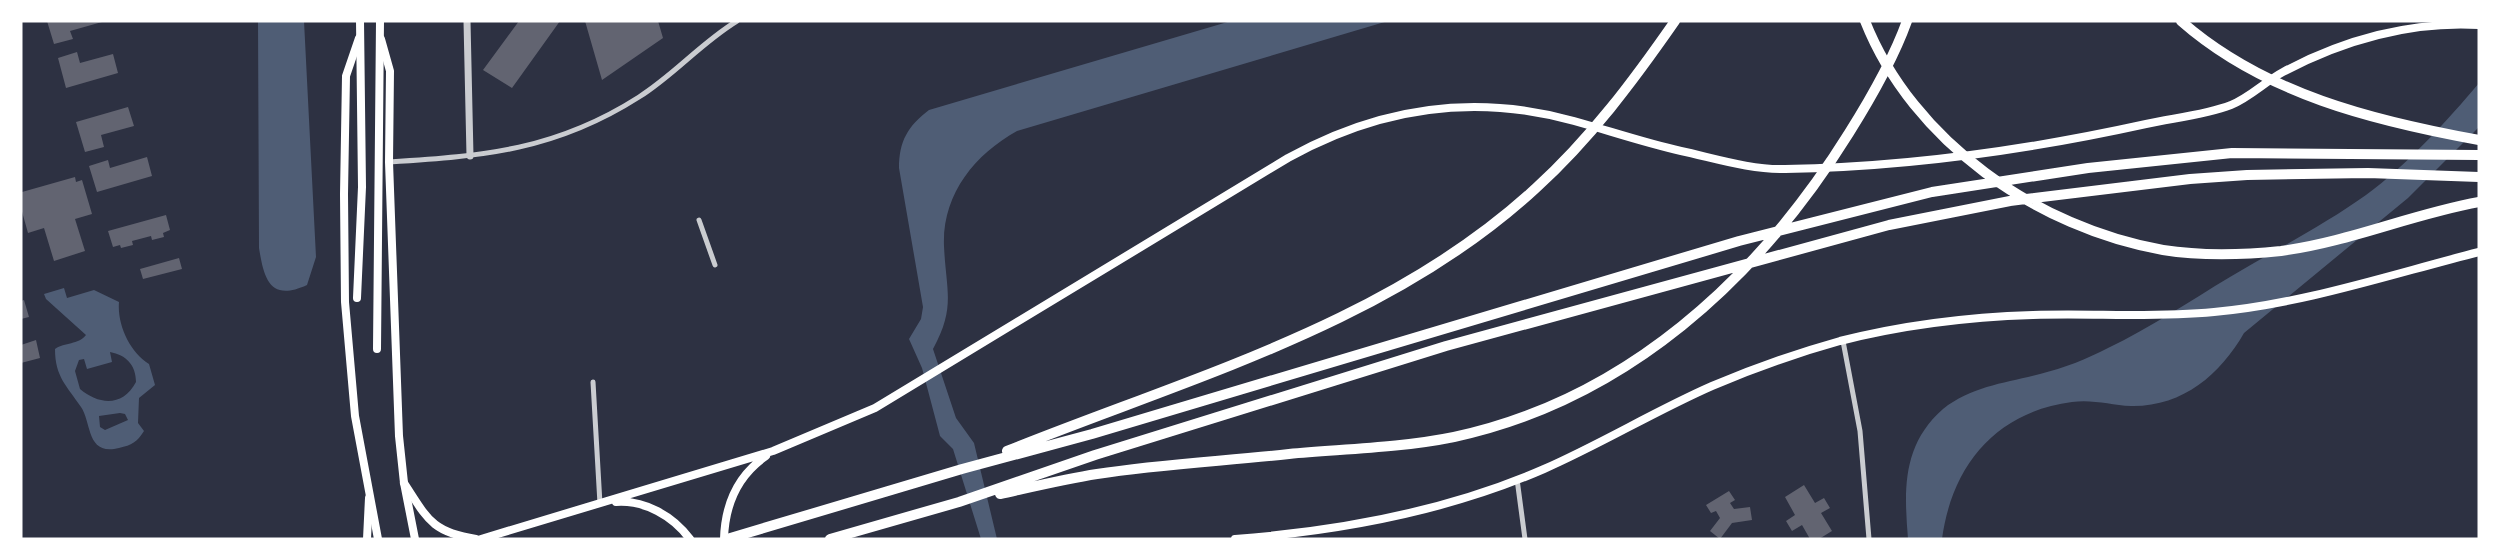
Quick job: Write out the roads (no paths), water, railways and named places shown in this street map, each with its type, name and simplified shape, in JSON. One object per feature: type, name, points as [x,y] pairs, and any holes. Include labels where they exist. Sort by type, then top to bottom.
[{"type":"highway","points":[[962,469],[1328,324],[1393,289],[1467,243],[1528,195],[1566,159],[1635,77],[1676,21]]},
{"type":"highway","points":[[1865,21],[1886,61],[1917,107],[1971,163],[2050,213],[2127,242],[2163,250],[2199,253],[2238,254],[2281,250],[2348,237],[2479,202]]},
{"type":"highway","points":[[959,502],[1097,474],[1418,442],[1454,436],[1498,424],[1569,397],[1636,361],[1711,303],[1766,246],[1823,174],[1883,74],[1907,21]]},
{"type":"highway","points":[[2181,21],[2250,69],[2318,100],[2387,122],[2479,140]]},
{"type":"highway","points":[[726,539],[962,469],[1092,434],[1739,241],[1932,192],[2164,159],[2287,152],[2479,155]]},
{"type":"highway","points":[[830,539],[959,502],[1095,455],[1446,346],[1889,225],[1956,211],[2136,184],[2257,174],[2368,173],[2479,177]]},
{"type":"main road","points":[[357,298],[362,187],[360,21]]},
{"type":"main road","points":[[377,349],[380,21]]},
{"type":"main road","points":[[404,483],[431,522],[452,535],[478,539],[773,451],[875,408],[1317,142],[1379,118],[1426,109],[1490,108],[1533,112],[1574,121],[1668,148],[1781,170],[1933,159],[2095,135],[2232,105],[2280,74],[2331,50],[2386,33],[2442,25],[2479,25]]},
{"type":"main road","points":[[361,34],[346,76],[345,270],[355,416],[378,539]]},
{"type":"main road","points":[[380,34],[390,71],[389,162],[397,401],[404,483],[415,539]]},
{"type":"main road","points":[[1235,539],[1320,530],[1377,519],[1433,506],[1517,479],[1543,470],[1711,387],[1776,361],[1843,341],[1928,324],[1986,317],[2225,311],[2272,304],[2479,252]]},
{"type":"main road","points":[[726,539],[725,517],[731,497],[741,478],[773,451]]},
{"type":"main road","points":[[367,539],[369,498]]},
{"type":"main road","points":[[600,504],[622,502],[644,506],[664,514],[690,539]]},
{"type":"street","points":[[467,21],[470,156]]},
{"type":"street","points":[[389,162],[515,150],[601,119],[641,96],[700,47],[737,21]]},
{"type":"street","points":[[699,220],[715,265]]},
{"type":"street","points":[[1843,341],[1860,431],[1869,539]]},
{"type":"street","points":[[593,382],[600,504]]},
{"type":"street","points":[[1517,479],[1525,539]]},
{"type":"water","points":[[258,21],[304,21],[316,257],[307,285],[295,290],[277,289],[271,284],[263,269],[259,248]]},
{"type":"water","points":[[1231,21],[1388,21],[1017,131],[1001,141],[974,164],[955,194],[945,227],[947,310],[945,322],[933,349],[956,418],[974,443],[997,539],[981,539],[953,449],[940,436],[922,368],[909,339],[921,319],[923,307],[899,168],[899,158],[906,135],[915,122],[929,110]]},
{"type":"water","points":[[2479,83],[2479,127],[2408,198],[2244,333],[2223,362],[2198,386],[2167,401],[2150,405],[2131,406],[2079,401],[2045,408],[2021,417],[2000,430],[1982,446],[1967,466],[1947,512],[1942,539],[1908,539],[1906,503],[1913,453],[1930,423],[1943,409],[1977,390],[2058,369],[2100,352],[2155,323],[2316,227],[2366,195],[2396,170],[2440,127]]},
{"type":"water","points":[[64,288],[67,298],[94,290],[119,302],[120,320],[126,337],[136,352],[149,364],[155,385],[139,398],[138,423],[144,431],[134,442],[124,447],[108,449],[95,443],[81,407],[57,367],[55,349],[86,335],[46,299],[44,294]],"holes":[[[110,352],[125,358],[132,366],[136,376],[136,382],[131,390],[124,396],[110,401],[95,398],[80,389],[75,371],[79,360],[84,359],[87,369],[112,362]],[[125,414],[128,420],[105,430],[100,427],[99,416]]]}]
